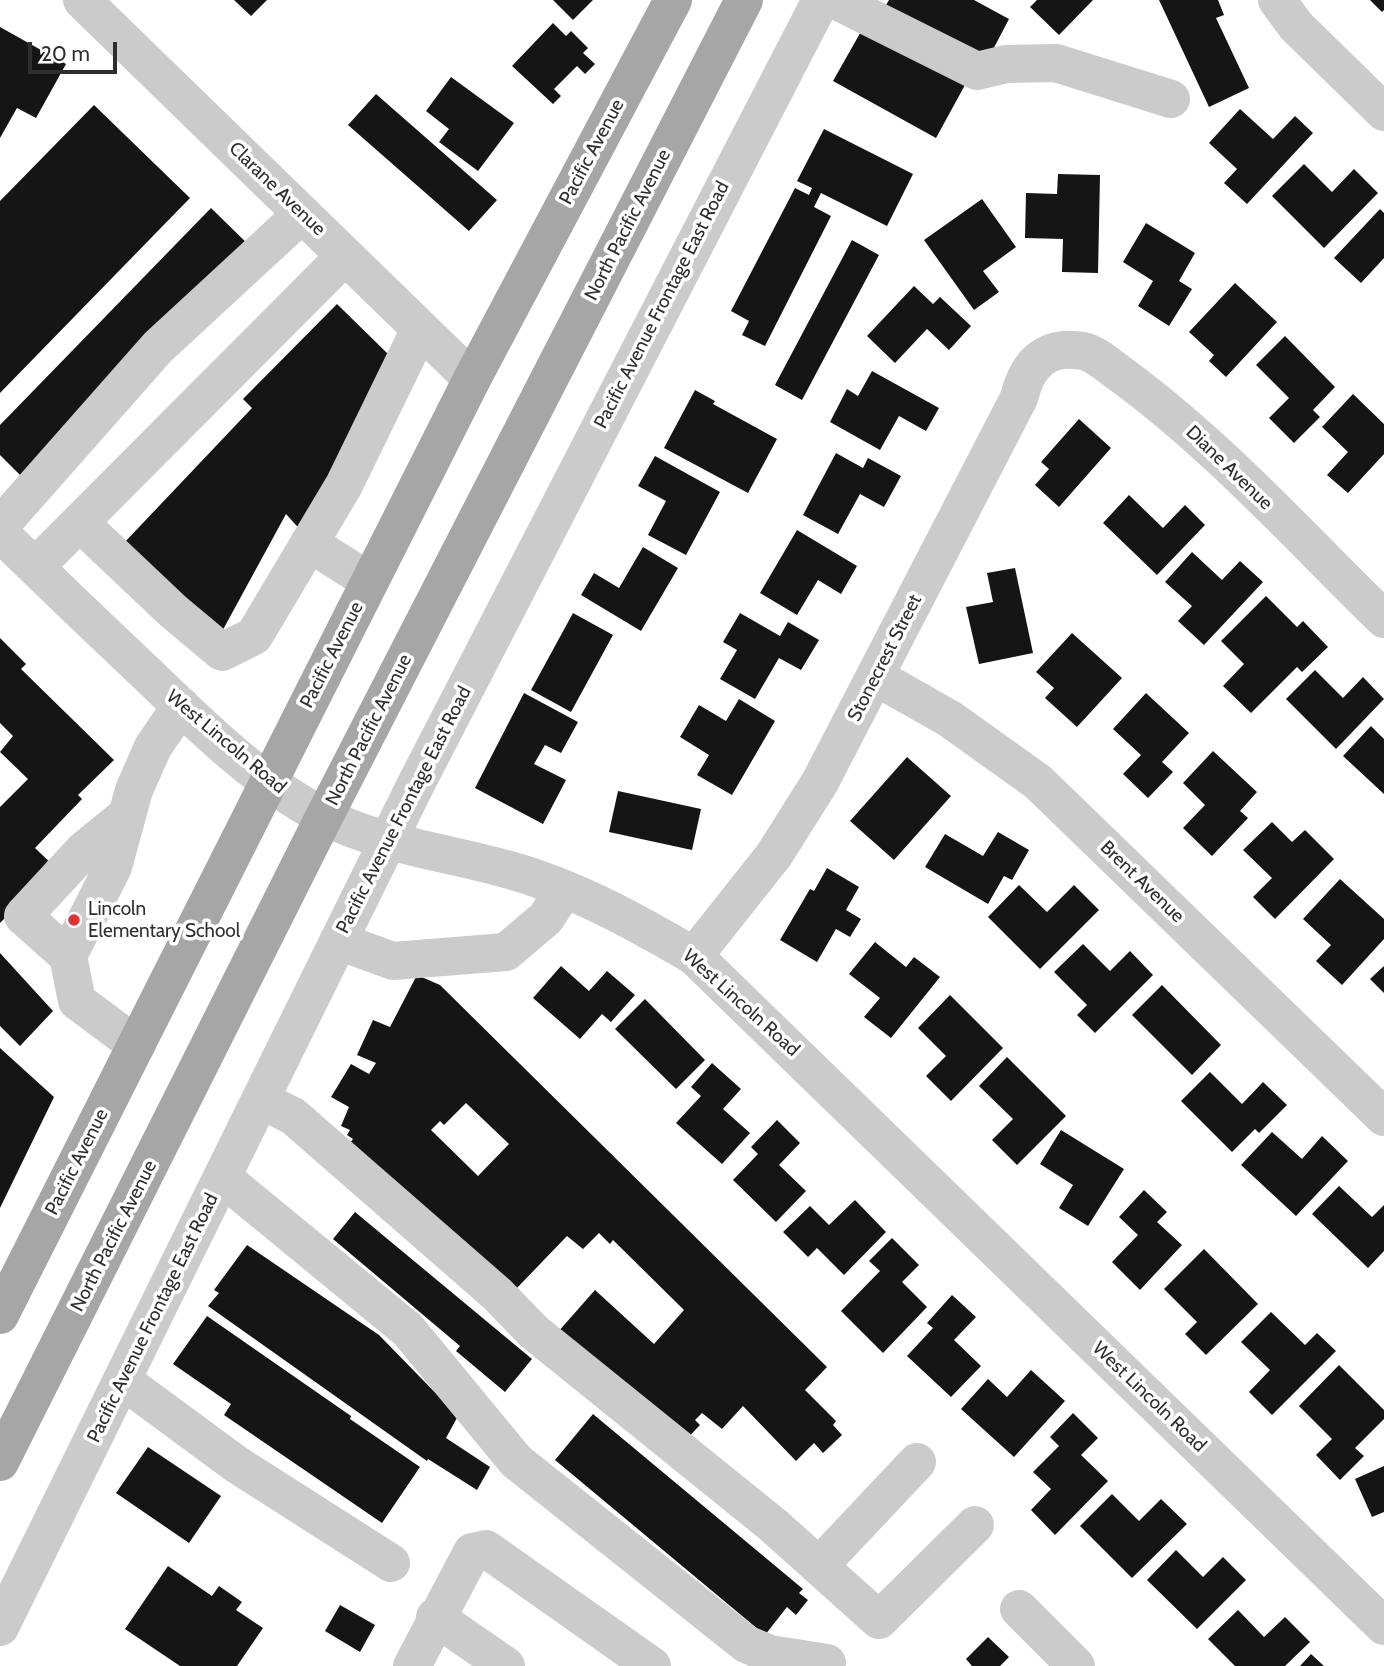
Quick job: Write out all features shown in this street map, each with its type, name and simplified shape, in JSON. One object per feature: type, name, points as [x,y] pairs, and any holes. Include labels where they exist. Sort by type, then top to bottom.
[{"type":"main road","name":"Pacific Avenue","points":[[0,1315],[472,379],[673,0]]},
{"type":"main road","name":"North Pacific Avenue","points":[[0,1462],[324,817],[744,0]]},
{"type":"street","name":"Clarane Avenue","points":[[82,0],[472,379]]},
{"type":"street","name":"Pacific Avenue Frontage East Road","points":[[0,1627],[387,841],[821,0]]},
{"type":"street","points":[[835,0],[977,71],[1006,65],[1056,63],[1171,99]]},
{"type":"street","points":[[1277,0],[1296,26],[1384,112]]},
{"type":"street","points":[[0,526],[158,347],[302,214]]},
{"type":"street","points":[[35,567],[345,256]]},
{"type":"street","points":[[80,523],[173,611],[222,652],[254,636],[344,485],[420,329]]},
{"type":"street","name":"Diane Avenue","points":[[1055,352],[1084,351],[1094,355],[1161,404],[1384,619]]},
{"type":"street","name":"Stonecrest Street","points":[[694,956],[774,855],[820,782],[1019,398],[1024,376],[1033,365],[1055,352]]},
{"type":"street","name":"West Lincoln Road","points":[[0,533],[181,706],[267,782],[324,817],[387,841],[508,869],[564,890],[637,922],[694,956],[1384,1626]]},
{"type":"street","points":[[309,543],[369,581]]},
{"type":"street","name":"Brent Avenue","points":[[876,677],[950,719],[1038,782],[1384,1117]]},
{"type":"street","points":[[68,956],[113,867],[134,790],[153,747],[181,706]]},
{"type":"street","points":[[127,815],[84,850],[23,916],[68,956],[77,1001],[136,1045]]},
{"type":"street","points":[[338,941],[393,961],[506,952],[546,918],[564,890]]},
{"type":"street","points":[[261,1100],[293,1116],[497,1294],[534,1332],[773,1525],[879,1620],[975,1525]]},
{"type":"street","points":[[223,1178],[408,1330],[526,1470],[746,1644],[770,1654],[827,1663]]},
{"type":"street","points":[[122,1380],[236,1464],[391,1563]]},
{"type":"street","points":[[819,1566],[917,1462]]},
{"type":"street","points":[[412,1666],[435,1617],[472,1552],[486,1549],[652,1666]]},
{"type":"street","points":[[1019,1609],[1076,1666]]},
{"type":"street","points":[[435,1617],[506,1666]]},
{"type":"building","points":[[234,0],[267,0],[251,16]]},
{"type":"building","points":[[553,0],[593,0],[573,20]]},
{"type":"building","points":[[889,0],[974,0],[1009,19],[987,61],[886,5]]},
{"type":"building","points":[[1037,0],[1093,0],[1059,35],[1030,7]]},
{"type":"building","points":[[1159,0],[1218,0],[1224,15],[1216,18],[1249,88],[1209,107]]},
{"type":"building","points":[[1370,0],[1384,0],[1384,10],[1382,12]]},
{"type":"building","points":[[553,23],[566,36],[571,31],[588,48],[583,53],[595,64],[585,74],[577,66],[554,89],[561,96],[553,104],[512,66]]},
{"type":"building","points":[[0,27],[66,64],[36,118],[17,108],[0,138]]},
{"type":"building","points":[[863,28],[965,85],[936,138],[833,81]]},
{"type":"building","points":[[451,77],[514,123],[478,171],[439,142],[449,129],[426,111]]},
{"type":"building","points":[[376,94],[497,200],[469,231],[348,125]]},
{"type":"building","points":[[94,105],[190,198],[0,393],[0,201]]},
{"type":"building","points":[[1240,109],[1273,139],[1295,116],[1313,133],[1247,204],[1224,183],[1237,169],[1209,143]]},
{"type":"building","points":[[824,129],[913,174],[887,226],[821,193],[814,207],[831,216],[765,346],[742,335],[749,321],[731,311],[795,188],[809,195],[812,188],[797,181]]},
{"type":"building","points":[[1304,164],[1332,192],[1354,169],[1378,193],[1324,248],[1272,196]]},
{"type":"building","points":[[1058,174],[1100,175],[1098,273],[1062,272],[1063,239],[1025,238],[1026,193],[1057,194]]},
{"type":"building","points":[[982,199],[1016,247],[983,271],[999,292],[974,310],[924,240]]},
{"type":"building","points":[[211,208],[255,251],[27,482],[0,455],[0,425]]},
{"type":"building","points":[[1380,209],[1384,213],[1384,258],[1361,283],[1334,258]]},
{"type":"building","points":[[1146,223],[1195,253],[1179,281],[1192,289],[1169,326],[1138,306],[1153,281],[1123,262]]},
{"type":"building","points":[[852,240],[879,255],[802,400],[775,385]]},
{"type":"building","points":[[1235,283],[1277,322],[1226,377],[1209,361],[1214,355],[1189,332]]},
{"type":"building","points":[[914,286],[933,304],[940,297],[971,326],[949,350],[927,329],[895,363],[867,336]]},
{"type":"building","points":[[337,304],[388,354],[304,534],[286,514],[219,637],[123,544],[252,408],[243,399]]},
{"type":"building","points":[[1285,336],[1335,387],[1313,410],[1320,417],[1294,443],[1269,418],[1289,398],[1256,365]]},
{"type":"building","points":[[872,371],[939,408],[926,431],[899,416],[880,450],[830,422],[847,389],[858,396]]},
{"type":"building","points":[[695,390],[715,401],[713,404],[777,439],[748,493],[664,448]]},
{"type":"building","points":[[1353,394],[1384,424],[1384,454],[1348,493],[1327,475],[1348,452],[1322,427]]},
{"type":"building","points":[[1079,419],[1111,448],[1059,507],[1035,485],[1049,469],[1041,462]]},
{"type":"building","points":[[836,453],[863,468],[868,458],[901,476],[884,507],[860,494],[838,534],[803,515]]},
{"type":"building","points":[[655,456],[720,492],[686,555],[648,535],[666,501],[638,486]]},
{"type":"building","points":[[1129,495],[1163,528],[1185,505],[1205,525],[1157,575],[1103,523]]},
{"type":"building","points":[[797,530],[857,566],[841,594],[818,580],[797,615],[760,593]]},
{"type":"building","points":[[643,547],[678,568],[641,631],[581,595],[594,573],[619,588]]},
{"type":"building","points":[[1192,552],[1222,580],[1240,561],[1263,582],[1204,645],[1178,621],[1192,606],[1165,582]]},
{"type":"building","points":[[1015,568],[1033,653],[979,664],[966,607],[993,602],[987,573]]},
{"type":"building","points":[[1266,596],[1297,627],[1303,621],[1328,647],[1302,672],[1297,667],[1251,713],[1223,686],[1244,664],[1221,641]]},
{"type":"building","points":[[573,613],[613,635],[571,712],[531,690]]},
{"type":"building","points":[[740,613],[780,636],[788,622],[819,640],[801,670],[779,658],[755,699],[720,679],[737,650],[723,642]]},
{"type":"building","points":[[1072,633],[1122,678],[1077,727],[1045,698],[1054,688],[1036,672]]},
{"type":"building","points":[[0,638],[26,664],[21,669],[114,760],[78,795],[82,799],[35,848],[55,867],[0,923],[0,807],[28,779],[0,752],[13,736],[0,723]]},
{"type":"building","points":[[1315,670],[1343,698],[1363,677],[1384,699],[1336,749],[1286,699]]},
{"type":"building","points":[[524,693],[578,722],[561,753],[545,745],[534,764],[566,780],[543,824],[475,788]]},
{"type":"building","points":[[1146,693],[1189,733],[1162,762],[1173,772],[1148,798],[1123,774],[1141,755],[1113,729]]},
{"type":"building","points":[[739,699],[775,721],[732,795],[697,775],[709,755],[680,737],[699,705],[726,721]]},
{"type":"building","points":[[1371,726],[1384,739],[1384,794],[1343,756]]},
{"type":"building","points":[[1213,751],[1257,792],[1240,811],[1248,818],[1212,856],[1183,828],[1205,805],[1183,783]]},
{"type":"building","points":[[907,757],[951,796],[894,860],[850,821]]},
{"type":"building","points":[[618,791],[701,809],[692,850],[609,832]]},
{"type":"building","points":[[1272,822],[1292,842],[1305,830],[1334,859],[1275,919],[1253,897],[1272,878],[1243,850]]},
{"type":"building","points":[[998,832],[1029,850],[1012,880],[1004,876],[988,904],[925,867],[945,834],[983,856]]},
{"type":"building","points":[[827,868],[859,887],[846,910],[861,919],[850,937],[836,929],[817,962],[780,940],[810,889],[814,891]]},
{"type":"building","points":[[1340,879],[1384,919],[1384,939],[1342,985],[1316,961],[1331,945],[1303,919]]},
{"type":"building","points":[[1019,885],[1047,912],[1074,885],[1099,910],[1040,969],[988,917]]},
{"type":"building","points":[[875,942],[906,967],[914,957],[940,977],[891,1038],[864,1017],[880,998],[849,974]]},
{"type":"building","points":[[1083,944],[1110,971],[1130,951],[1153,975],[1095,1033],[1077,1015],[1087,1005],[1054,972]]},
{"type":"building","points":[[0,953],[53,1011],[20,1046],[0,1026]]},
{"type":"building","points":[[561,966],[589,991],[607,971],[635,995],[611,1022],[602,1014],[580,1039],[533,998]]},
{"type":"building","points":[[1384,966],[1384,993],[1370,979]]},
{"type":"building","points":[[417,975],[440,985],[827,1367],[805,1390],[836,1421],[833,1425],[842,1435],[823,1453],[814,1443],[796,1461],[743,1406],[722,1429],[702,1413],[695,1420],[700,1425],[682,1444],[557,1333],[595,1290],[654,1344],[684,1310],[613,1240],[610,1244],[599,1233],[583,1249],[567,1236],[516,1289],[347,1147],[353,1139],[347,1135],[350,1130],[341,1126],[349,1107],[331,1097],[351,1064],[369,1074],[376,1063],[357,1055],[373,1020],[390,1027]],"holes":[[[466,1103],[509,1144],[478,1176],[431,1130],[440,1121],[444,1125]]]},
{"type":"building","points":[[1162,985],[1221,1045],[1192,1075],[1132,1015]]},
{"type":"building","points":[[950,995],[1003,1048],[951,1101],[926,1076],[946,1056],[918,1028]]},
{"type":"building","points":[[645,999],[705,1060],[676,1089],[615,1029]]},
{"type":"building","points":[[0,1048],[54,1097],[0,1208]]},
{"type":"building","points":[[1007,1057],[1066,1116],[1017,1165],[992,1140],[1013,1119],[979,1086]]},
{"type":"building","points":[[712,1063],[741,1089],[723,1109],[750,1133],[722,1164],[676,1123],[701,1096],[691,1087]]},
{"type":"building","points":[[1210,1072],[1242,1104],[1263,1082],[1287,1105],[1259,1133],[1255,1129],[1232,1152],[1181,1101]]},
{"type":"building","points":[[777,1120],[800,1143],[779,1165],[806,1191],[776,1222],[733,1180],[758,1154],[751,1147]]},
{"type":"building","points":[[1061,1130],[1124,1169],[1088,1226],[1059,1208],[1073,1185],[1040,1164]]},
{"type":"building","points":[[1272,1132],[1302,1159],[1322,1136],[1348,1161],[1296,1216],[1241,1165]]},
{"type":"building","points":[[1339,1186],[1372,1217],[1384,1205],[1384,1251],[1368,1268],[1312,1214]]},
{"type":"building","points":[[1144,1190],[1167,1212],[1157,1222],[1182,1245],[1140,1290],[1112,1262],[1138,1235],[1119,1217]]},
{"type":"building","points":[[855,1200],[886,1232],[844,1275],[817,1248],[808,1257],[783,1232],[810,1206],[829,1225]]},
{"type":"building","points":[[355,1212],[532,1359],[505,1392],[456,1351],[460,1346],[333,1239]]},
{"type":"building","points":[[892,1238],[919,1265],[902,1282],[927,1307],[883,1353],[841,1311],[880,1271],[869,1261]]},
{"type":"building","points":[[247,1245],[379,1335],[458,1416],[446,1438],[490,1467],[477,1490],[428,1459],[427,1461],[208,1306],[219,1293],[214,1290]]},
{"type":"building","points":[[1204,1249],[1258,1304],[1206,1355],[1185,1334],[1197,1322],[1164,1289]]},
{"type":"building","points":[[952,1295],[976,1317],[954,1340],[981,1366],[951,1397],[907,1356],[933,1328],[927,1323]]},
{"type":"building","points":[[1271,1312],[1305,1345],[1317,1333],[1336,1351],[1272,1415],[1249,1392],[1270,1370],[1241,1342]]},
{"type":"building","points":[[207,1316],[420,1467],[382,1523],[224,1415],[231,1404],[173,1364]]},
{"type":"building","points":[[1339,1365],[1384,1410],[1384,1419],[1355,1448],[1364,1456],[1340,1480],[1316,1455],[1332,1439],[1299,1406]]},
{"type":"building","points":[[1031,1370],[1065,1401],[1014,1457],[961,1409],[988,1379],[1007,1397]]},
{"type":"building","points":[[1073,1413],[1098,1438],[1081,1455],[1108,1481],[1055,1535],[1031,1510],[1051,1489],[1033,1472],[1059,1446],[1050,1437]]},
{"type":"building","points":[[593,1414],[803,1589],[799,1593],[808,1600],[796,1615],[787,1607],[765,1635],[555,1460]]},
{"type":"building","points":[[148,1447],[221,1496],[189,1543],[116,1493]]},
{"type":"building","points":[[1384,1466],[1384,1512],[1372,1517],[1355,1479]]},
{"type":"building","points":[[1112,1494],[1139,1521],[1161,1499],[1187,1524],[1132,1578],[1080,1526]]},
{"type":"building","points":[[1176,1550],[1203,1577],[1223,1557],[1246,1580],[1197,1629],[1147,1580]]},
{"type":"building","points":[[168,1566],[212,1596],[219,1586],[242,1602],[236,1610],[263,1628],[237,1666],[180,1666],[125,1629]]},
{"type":"building","points":[[340,1605],[375,1625],[360,1652],[325,1631]]},
{"type":"building","points":[[1238,1610],[1264,1637],[1285,1617],[1310,1642],[1285,1666],[1235,1666],[1208,1639]]},
{"type":"building","points":[[988,1637],[1009,1657],[1000,1666],[972,1666],[966,1659]]},
{"type":"building","points":[[1311,1654],[1324,1666],[1300,1666]]},
{"type":"place","name":"Lincoln Elementary School","points":[[74,920]]}]
